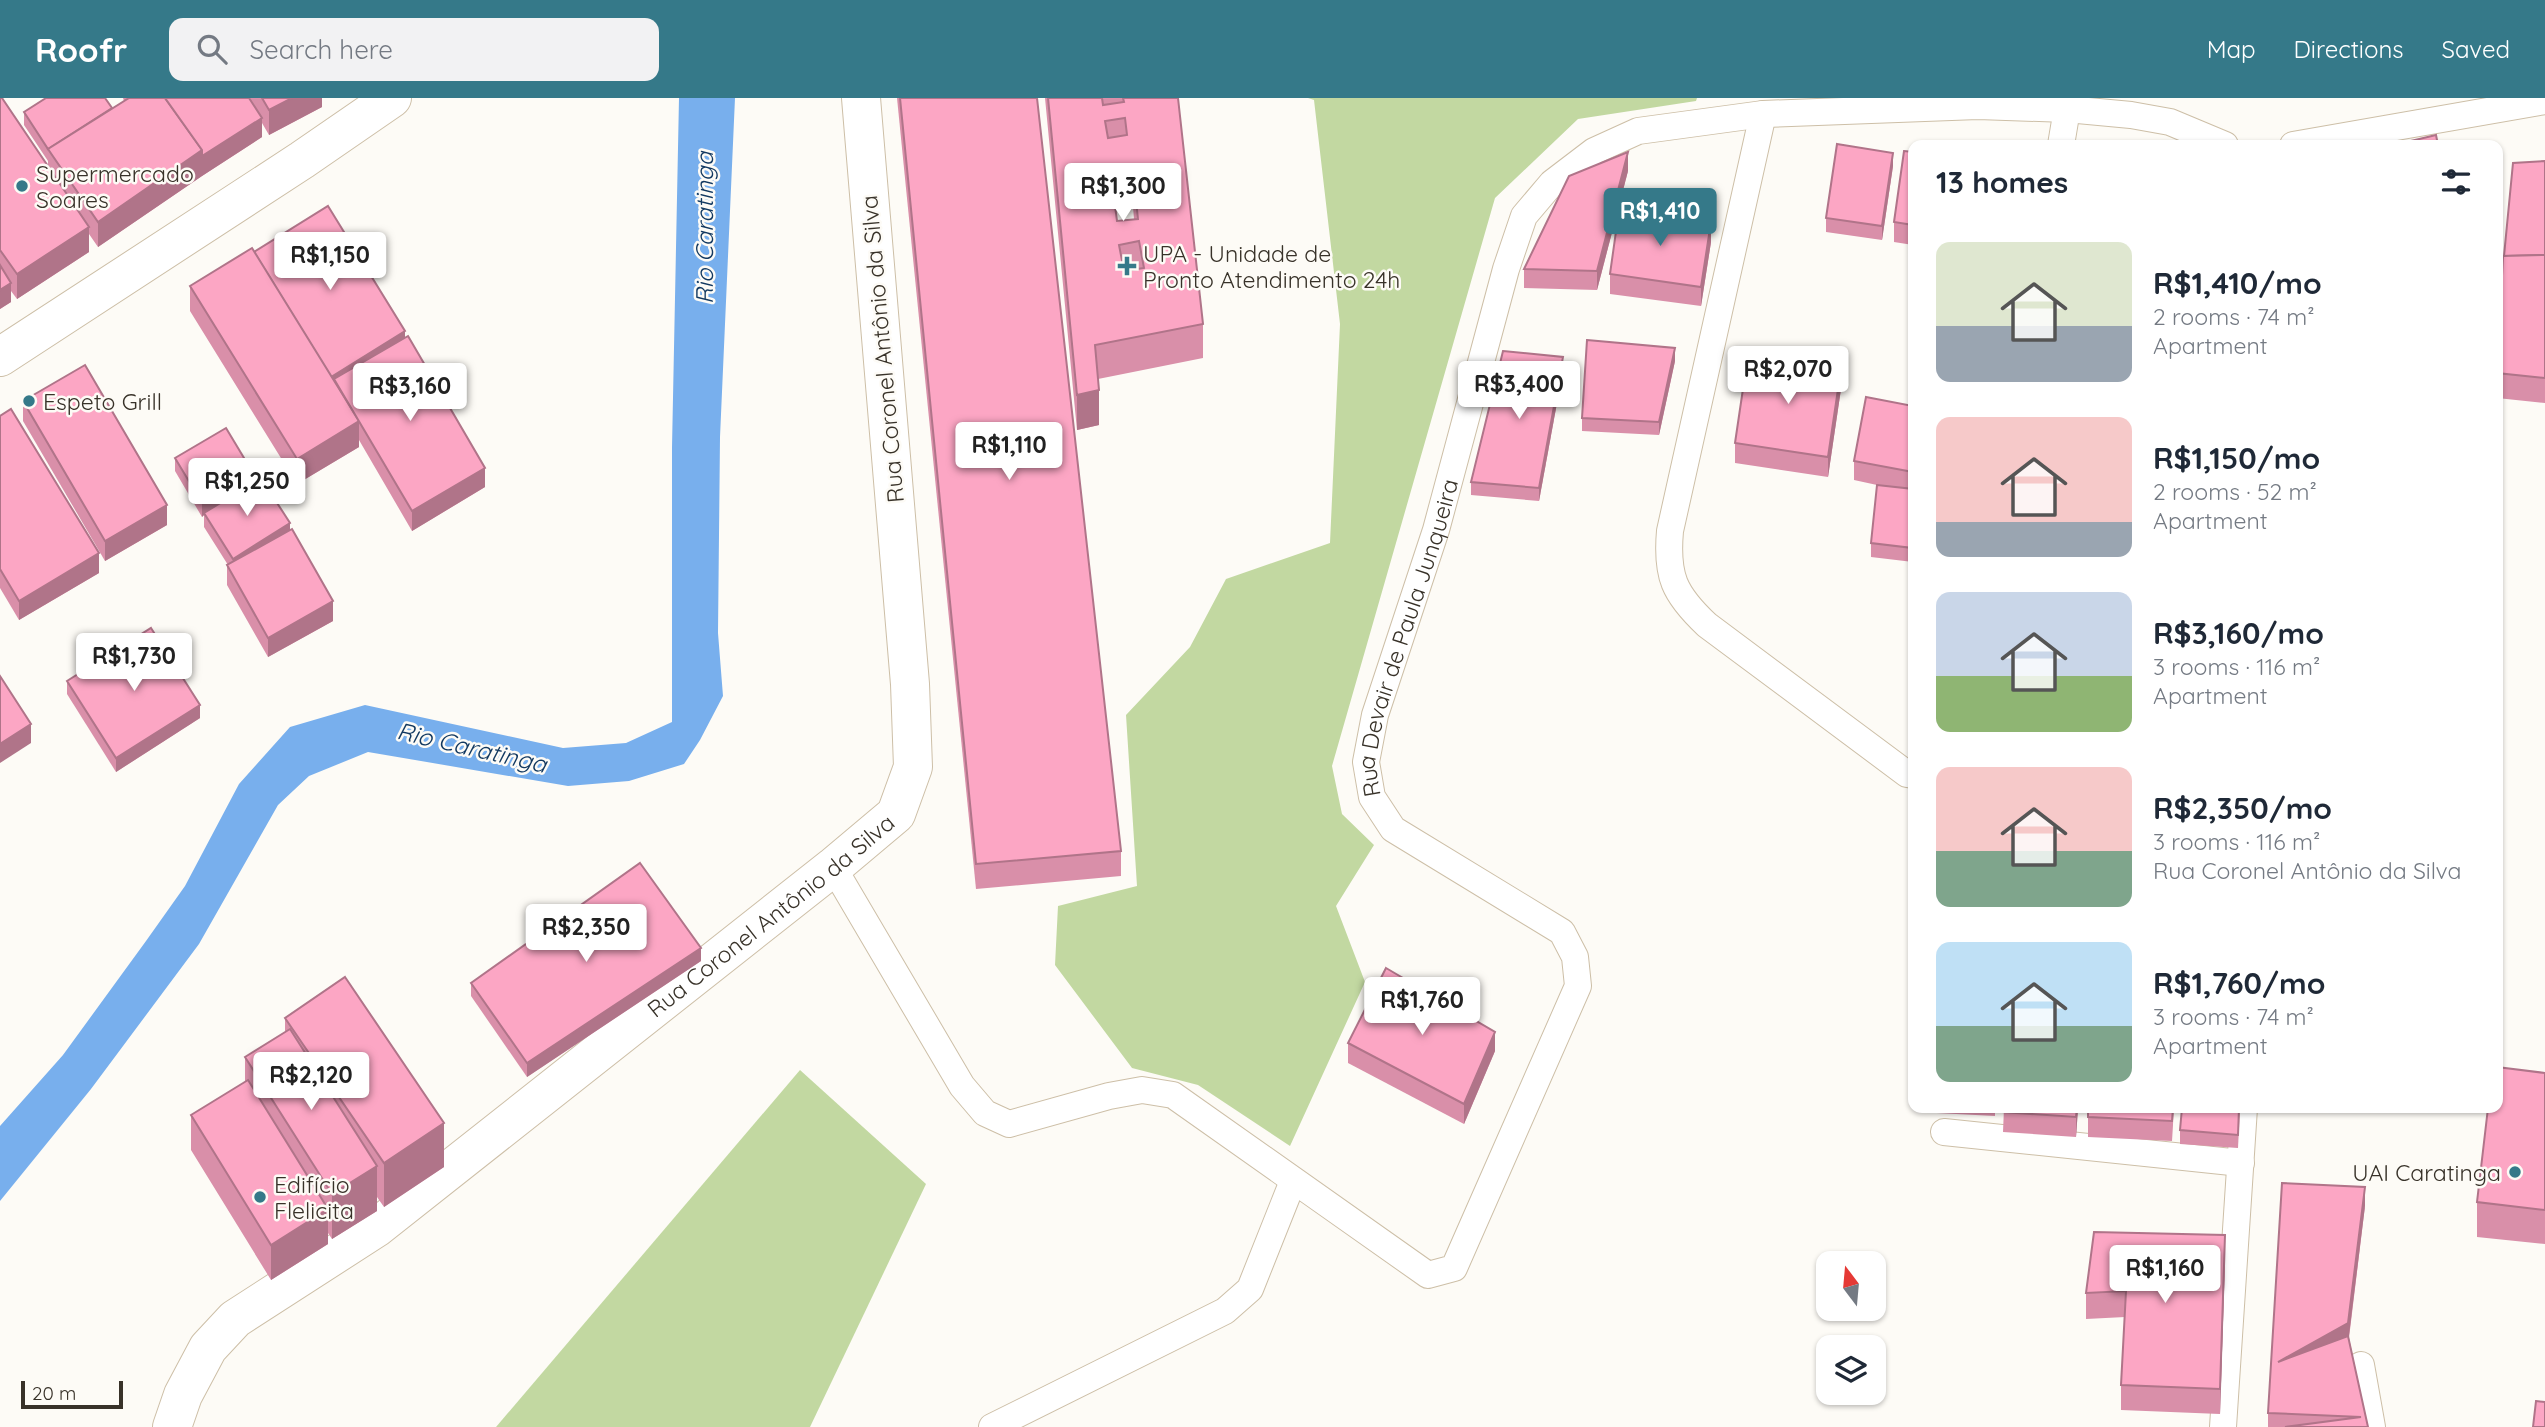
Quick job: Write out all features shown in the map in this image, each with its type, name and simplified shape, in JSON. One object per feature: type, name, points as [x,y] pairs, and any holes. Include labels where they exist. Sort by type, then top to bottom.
[{"type":"main road","points":[[0,357],[291,168],[392,98]]},
{"type":"main road","name":"Rua Coronel Antônio da Silva","points":[[172,1427],[183,1395],[208,1348],[235,1319],[376,1228],[833,867],[896,814],[913,767],[910,684],[860,98]]},
{"type":"street","points":[[2322,140],[2545,101]]},
{"type":"street","points":[[1908,774],[1707,625],[1685,604],[1673,582],[1668,557],[1670,531],[1763,114],[1978,106],[2067,109],[2170,122],[2213,140]]},
{"type":"street","points":[[2061,140],[2067,109]]},
{"type":"street","name":"Rua Devair de Paula Junqueira","points":[[833,867],[962,1086],[985,1113],[1009,1124],[1109,1096],[1142,1090],[1173,1096],[1428,1275],[1454,1268],[1578,986],[1574,957],[1562,932],[1392,828],[1372,797],[1366,762],[1375,715],[1436,530],[1506,269],[1524,216],[1552,183],[1594,150],[1638,131],[1763,114]]},
{"type":"street","points":[[2223,1427],[2244,1113]]},
{"type":"street","points":[[1944,1132],[2241,1163]]},
{"type":"street","points":[[992,1427],[1225,1311],[1250,1289],[1293,1181]]},
{"type":"street","points":[[2361,1365],[2372,1427]]},
{"type":"green space","points":[[1308,98],[1697,98],[1696,101],[1578,119],[1495,198],[1332,766],[1342,814],[1374,845],[1336,906],[1365,982],[1290,1146],[1198,1085],[1132,1068],[1055,965],[1058,906],[1137,886],[1126,715],[1190,647],[1226,579],[1330,543],[1340,324],[1314,100]]},
{"type":"green space","points":[[800,1070],[926,1184],[810,1427],[496,1427]]},
{"type":"water","name":"Rio Caratinga","points":[[679,98],[735,98],[720,437],[718,633],[723,696],[700,740],[684,764],[629,781],[568,786],[368,752],[309,776],[278,805],[199,944],[91,1089],[0,1201],[0,1126],[63,1055],[146,941],[185,886],[239,784],[290,727],[365,705],[563,748],[626,743],[672,722],[672,448]]},
{"type":"building","name":"Supermercado Soares","points":[[0,98],[89,227],[17,274],[0,250]]},
{"type":"building","points":[[46,98],[105,98],[112,108],[48,149],[24,112]]},
{"type":"building","points":[[129,98],[165,98],[202,150],[98,222],[48,149]]},
{"type":"building","points":[[165,98],[249,98],[262,118],[202,156],[202,150]]},
{"type":"building","points":[[262,98],[292,98],[269,110]]},
{"type":"building","points":[[900,98],[1037,98],[1121,851],[976,864]]},
{"type":"building","name":"UPA - Unidade de Pronto Atendimento 24h","points":[[1048,98],[1102,98],[1103,105],[1124,102],[1123,98],[1178,98],[1203,324],[1095,345],[1099,390],[1077,395]],"holes":[[[1125,118],[1127,135],[1108,138],[1105,121]],[[1133,172],[1138,219],[1117,221],[1111,175]],[[1139,241],[1144,268],[1124,271],[1119,245]]]},
{"type":"building","points":[[2436,135],[2437,140],[2415,140]]},
{"type":"building","points":[[1837,144],[1893,153],[1882,226],[1826,218]]},
{"type":"building","points":[[1904,151],[1908,151],[1908,224],[1894,222]]},
{"type":"building","points":[[1628,152],[1597,271],[1524,269],[1569,176]]},
{"type":"building","points":[[2545,161],[2545,255],[2504,256],[2513,163]]},
{"type":"building","points":[[328,206],[405,331],[331,377],[254,252]]},
{"type":"building","points":[[1619,210],[1711,222],[1701,287],[1610,274]]},
{"type":"building","points":[[252,248],[359,421],[297,459],[190,286]]},
{"type":"building","points":[[2545,255],[2545,378],[2503,374],[2503,256]]},
{"type":"building","points":[[0,265],[11,283],[0,290]]},
{"type":"building","points":[[408,336],[485,468],[412,511],[334,379]]},
{"type":"building","points":[[1587,340],[1675,348],[1659,422],[1582,418]]},
{"type":"building","points":[[1503,351],[1563,357],[1539,488],[1471,482]]},
{"type":"building","points":[[1748,355],[1841,369],[1828,457],[1735,443]]},
{"type":"building","points":[[85,365],[167,505],[105,541],[23,401]]},
{"type":"building","points":[[1866,397],[1908,405],[1908,471],[1854,461]]},
{"type":"building","points":[[11,409],[99,553],[19,601],[0,569],[0,416]]},
{"type":"building","points":[[226,428],[253,473],[202,503],[175,458]]},
{"type":"building","points":[[261,478],[290,523],[233,559],[204,513]]},
{"type":"building","points":[[1877,485],[1908,488],[1908,547],[1871,543]]},
{"type":"building","points":[[292,529],[333,601],[268,638],[227,565]]},
{"type":"building","points":[[151,628],[200,705],[116,758],[67,681]]},
{"type":"building","points":[[0,676],[31,724],[0,744]]},
{"type":"building","points":[[640,863],[701,948],[527,1063],[471,983]]},
{"type":"building","points":[[1386,968],[1495,1032],[1464,1104],[1348,1043]]},
{"type":"building","points":[[345,977],[444,1123],[384,1163],[285,1018]]},
{"type":"building","points":[[290,1029],[377,1166],[332,1194],[245,1057]]},
{"type":"building","name":"UAI Caratinga","points":[[2503,1068],[2545,1073],[2545,1210],[2477,1202],[2487,1113],[2503,1113]]},
{"type":"building","points":[[248,1080],[328,1209],[271,1245],[191,1115]]},
{"type":"building","points":[[2018,1113],[2076,1113],[2076,1117]]},
{"type":"building","points":[[2088,1113],[2173,1113],[2172,1121],[2088,1117]]},
{"type":"building","points":[[2182,1113],[2239,1113],[2238,1135],[2180,1130]]},
{"type":"building","points":[[2282,1183],[2365,1187],[2348,1323],[2278,1362],[2348,1336],[2368,1427],[2285,1427],[2361,1417],[2268,1413]]},
{"type":"building","points":[[2094,1232],[2225,1235],[2220,1389],[2121,1385],[2126,1291],[2086,1293]]},
{"type":"building","points":[[2536,1401],[2545,1402],[2545,1427],[2533,1427]]},
{"type":"place","name":"Supermercado Soares","points":[[22,186]]},
{"type":"place","name":"UPA - Unidade de Pronto Atendimento 24h","points":[[1127,266]]},
{"type":"place","name":"Espeto Grill","points":[[29,401]]},
{"type":"place","name":"UAI Caratinga","points":[[2515,1172]]},
{"type":"place","name":"Edifício Flelicita","points":[[260,1197]]}]
